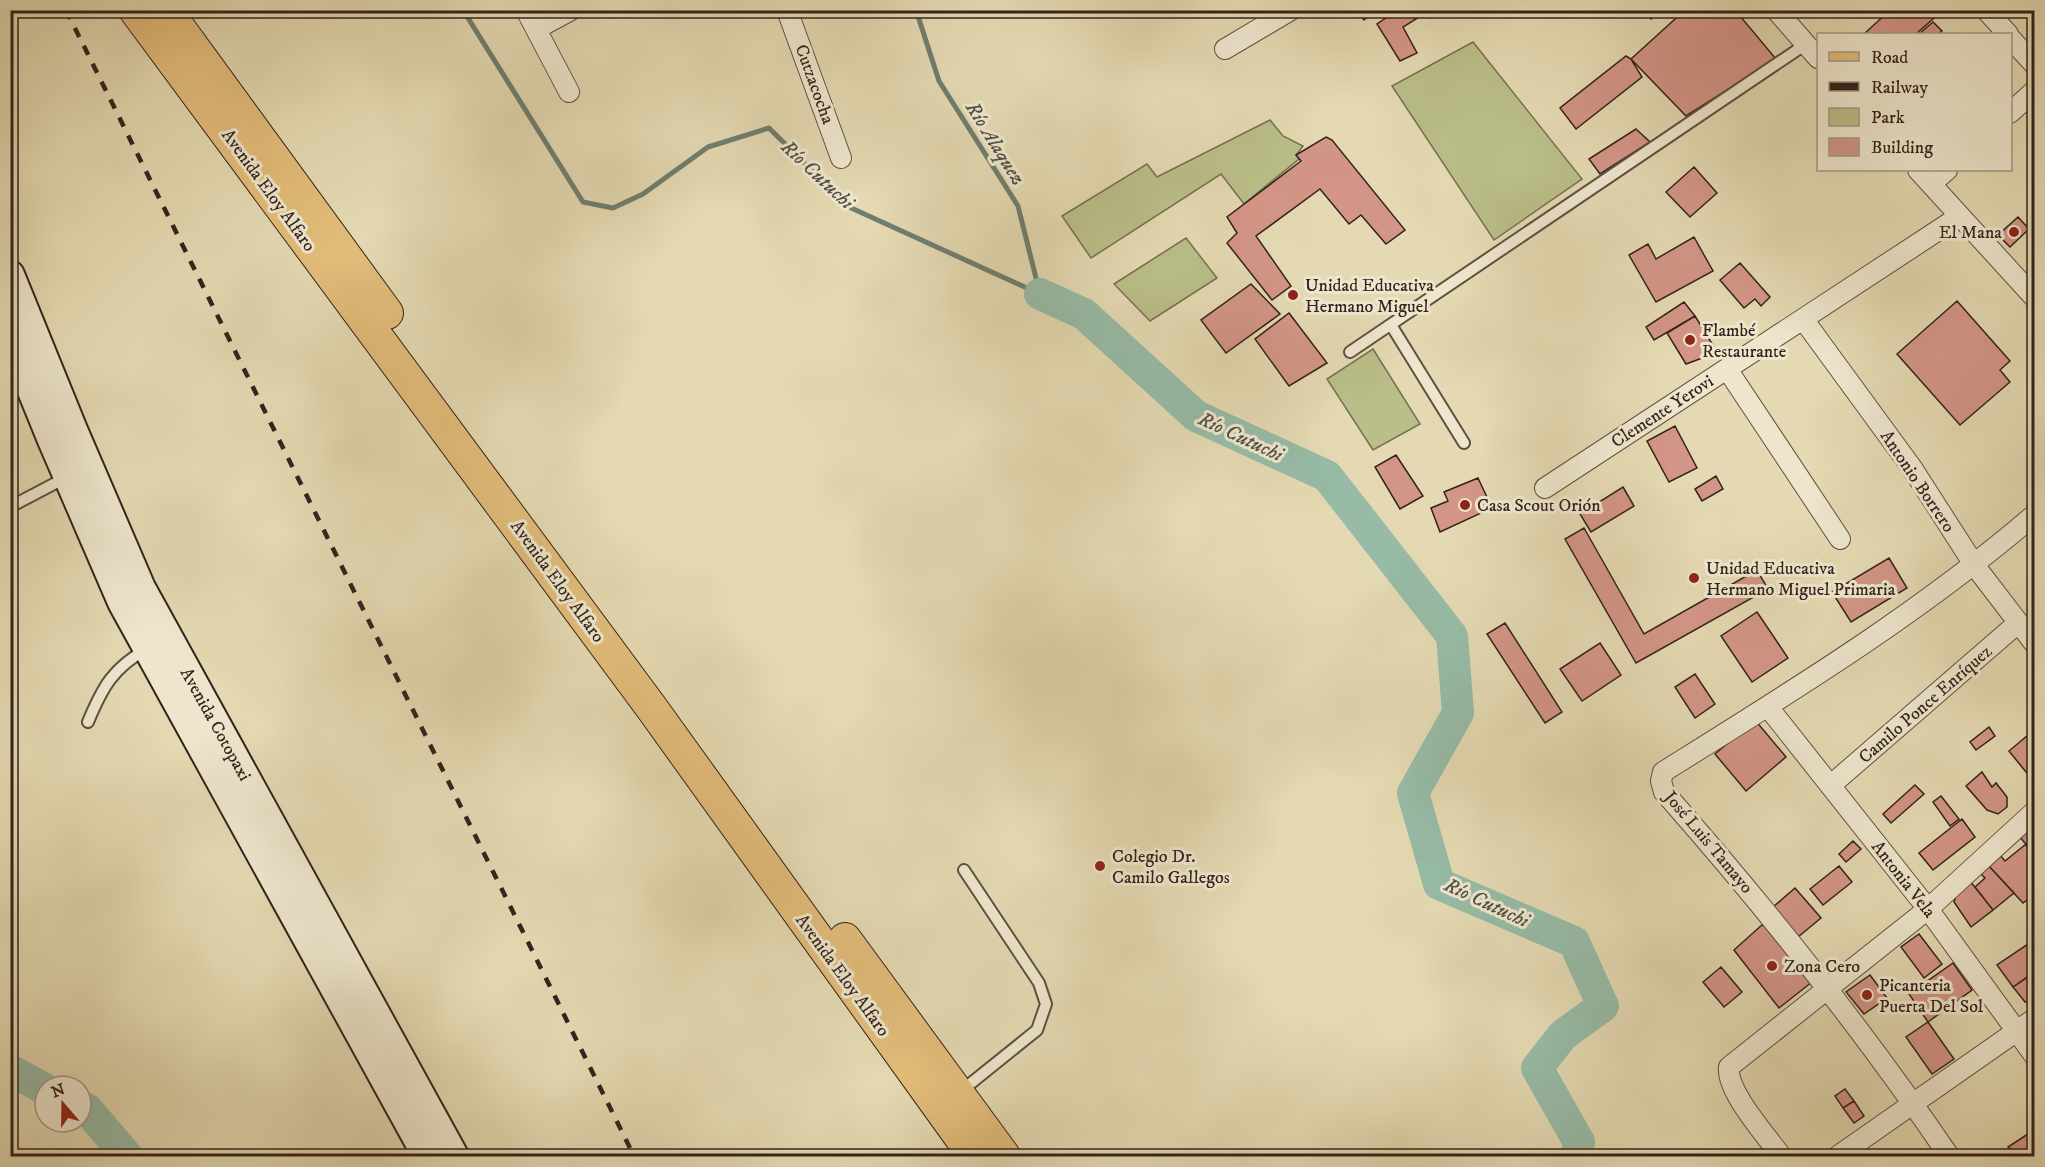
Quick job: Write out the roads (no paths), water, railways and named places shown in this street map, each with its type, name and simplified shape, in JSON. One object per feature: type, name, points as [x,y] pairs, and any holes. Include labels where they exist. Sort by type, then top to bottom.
[{"type":"main road","name":"Avenida Eloy Alfaro","points":[[135,10],[651,707],[974,1156]]},
{"type":"main road","name":"Avenida Eloy Alfaro","points":[[166,10],[1004,1156]]},
{"type":"main road","name":"Avenida Cotopaxi","points":[[10,275],[141,588],[454,1156]]},
{"type":"main road","name":"Avenida Cotopaxi","points":[[10,337],[122,602],[427,1156]]},
{"type":"street","points":[[526,10],[569,92]]},
{"type":"street","points":[[536,29],[571,10]]},
{"type":"street","name":"Cutzacocha","points":[[787,10],[841,158]]},
{"type":"street","points":[[1225,50],[1291,10]]},
{"type":"street","points":[[1776,10],[1812,51]]},
{"type":"street","points":[[1986,10],[2006,33]]},
{"type":"street","points":[[2012,39],[2034,64]]},
{"type":"street","points":[[2012,111],[2034,91]]},
{"type":"street","points":[[1943,171],[1925,176],[2034,297]]},
{"type":"street","name":"Clemente Yerovi","points":[[1545,488],[1960,216]]},
{"type":"street","name":"Antonio Borrero","points":[[1803,319],[1912,468],[1975,566],[2034,643]]},
{"type":"street","points":[[1726,369],[1840,539]]},
{"type":"street","name":"José Luis Tamayo","points":[[1949,1156],[1828,988],[1742,881],[1664,792],[1661,781],[1664,772],[1768,706],[1975,566],[2034,515]]},
{"type":"street","name":"Camilo Ponce Enríquez","points":[[1831,785],[2018,623]]},
{"type":"street","name":"Antonia Vela","points":[[1768,706],[1928,909],[2034,1055]]},
{"type":"street","points":[[1780,1156],[1728,1077],[1729,1067],[1928,909],[2034,812]]},
{"type":"street","points":[[1838,1156],[2034,1019]]},
{"type":"lane","points":[[1350,352],[1812,51]]},
{"type":"lane","points":[[1391,325],[1464,443]]},
{"type":"lane","points":[[10,507],[68,477]]},
{"type":"lane","points":[[88,722],[101,689],[124,662],[148,648]]},
{"type":"lane","points":[[957,1094],[1037,1030],[1046,1004],[1039,983],[964,870]]},
{"type":"waterway","name":"Río Cutuchi","points":[[463,10],[583,202],[613,208],[643,194],[708,147],[769,128],[849,207],[1040,294]]},
{"type":"waterway","name":"Río Alaquez","points":[[916,10],[939,81],[1018,206],[1040,294]]},
{"type":"waterway","name":"Río Cutuchi","points":[[1040,294],[1084,314],[1196,416],[1327,476],[1452,636],[1458,713],[1413,793],[1439,884],[1574,942],[1603,1006],[1563,1035],[1537,1068],[1579,1142],[1577,1156]]},
{"type":"waterway","points":[[10,1070],[33,1082]]},
{"type":"waterway","points":[[93,1116],[127,1156]]},
{"type":"railway","points":[[66,10],[634,1156]]},
{"type":"place","name":"El Mana","points":[[2014,232]]},
{"type":"place","name":"Unidad Educativa Hermano Miguel","points":[[1293,295]]},
{"type":"place","name":"Flambé Restaurante","points":[[1690,340]]},
{"type":"place","name":"Casa Scout Orión","points":[[1465,505]]},
{"type":"place","name":"Unidad Educativa Hermano Miguel Primaria","points":[[1694,578]]},
{"type":"place","name":"Colegio Dr. Camilo Gallegos","points":[[1100,866]]},
{"type":"place","name":"Zona Cero","points":[[1772,966]]},
{"type":"place","name":"Picanteria Puerta Del Sol","points":[[1867,995]]}]
